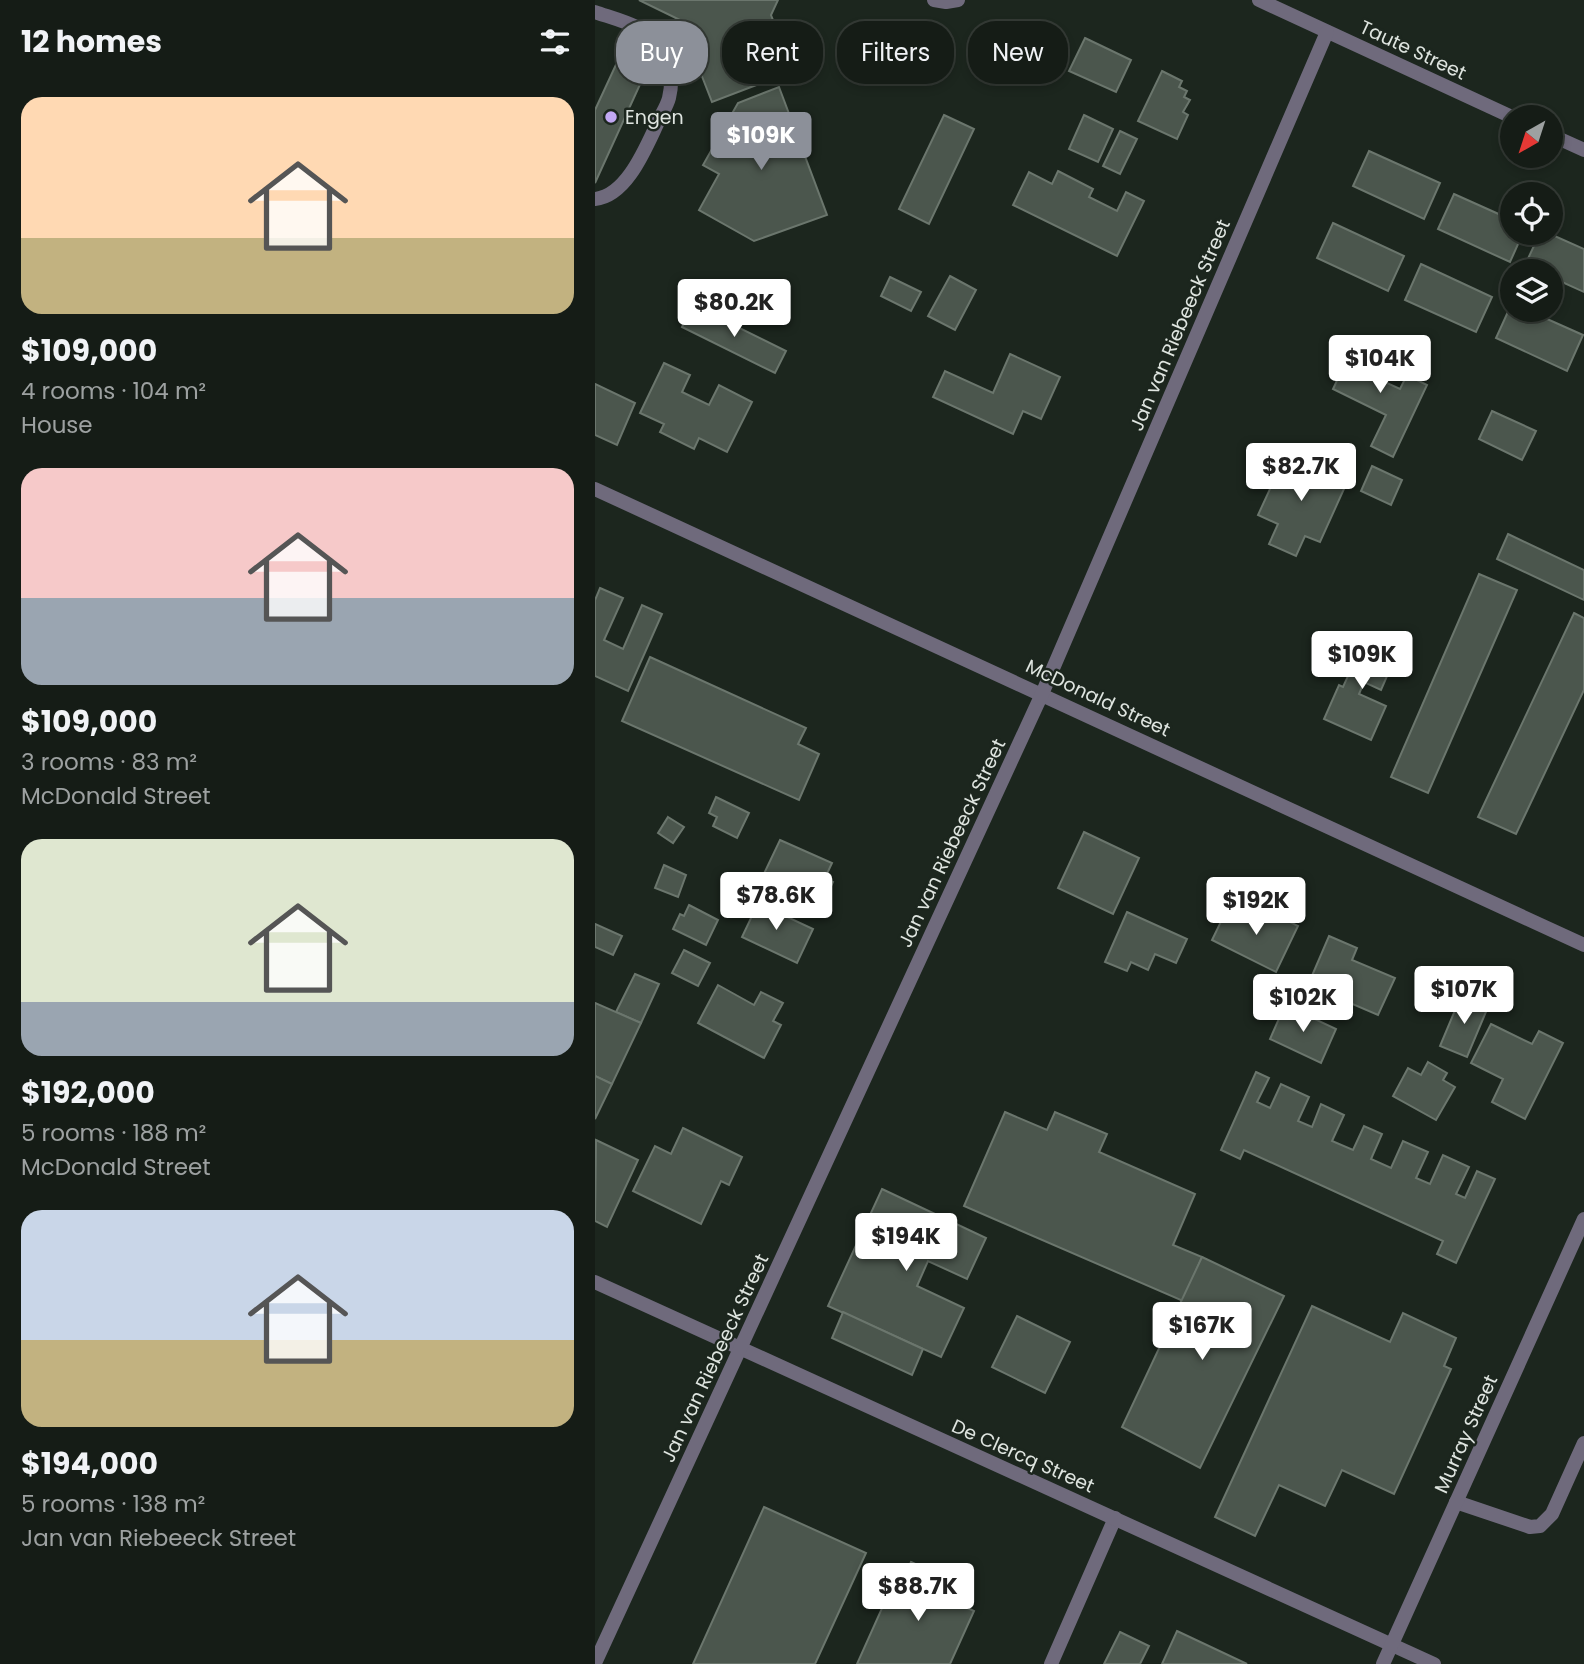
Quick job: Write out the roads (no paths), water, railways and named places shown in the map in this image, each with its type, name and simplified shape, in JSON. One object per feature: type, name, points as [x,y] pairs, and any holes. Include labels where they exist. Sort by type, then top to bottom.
[{"type":"street","points":[[934,0],[958,0]]},
{"type":"street","name":"Taute Street","points":[[1259,0],[1500,111]]},
{"type":"street","points":[[595,12],[645,30],[662,47],[672,72],[669,98],[631,174],[618,187],[595,199]]},
{"type":"street","name":"Jan van Riebeeck Street","points":[[595,1663],[1042,694],[1327,32]]},
{"type":"street","points":[[1563,140],[1584,150]]},
{"type":"street","name":"McDonald Street","points":[[595,489],[1584,945]]},
{"type":"street","name":"Murray Street","points":[[1383,1664],[1584,1219]]},
{"type":"street","name":"De Clercq Street","points":[[595,1282],[1434,1664]]},
{"type":"street","points":[[1456,1502],[1529,1527],[1540,1526],[1552,1514],[1584,1443]]},
{"type":"street","points":[[1051,1664],[1115,1518]]},
{"type":"place","name":"Engen","points":[[611,117]]}]
